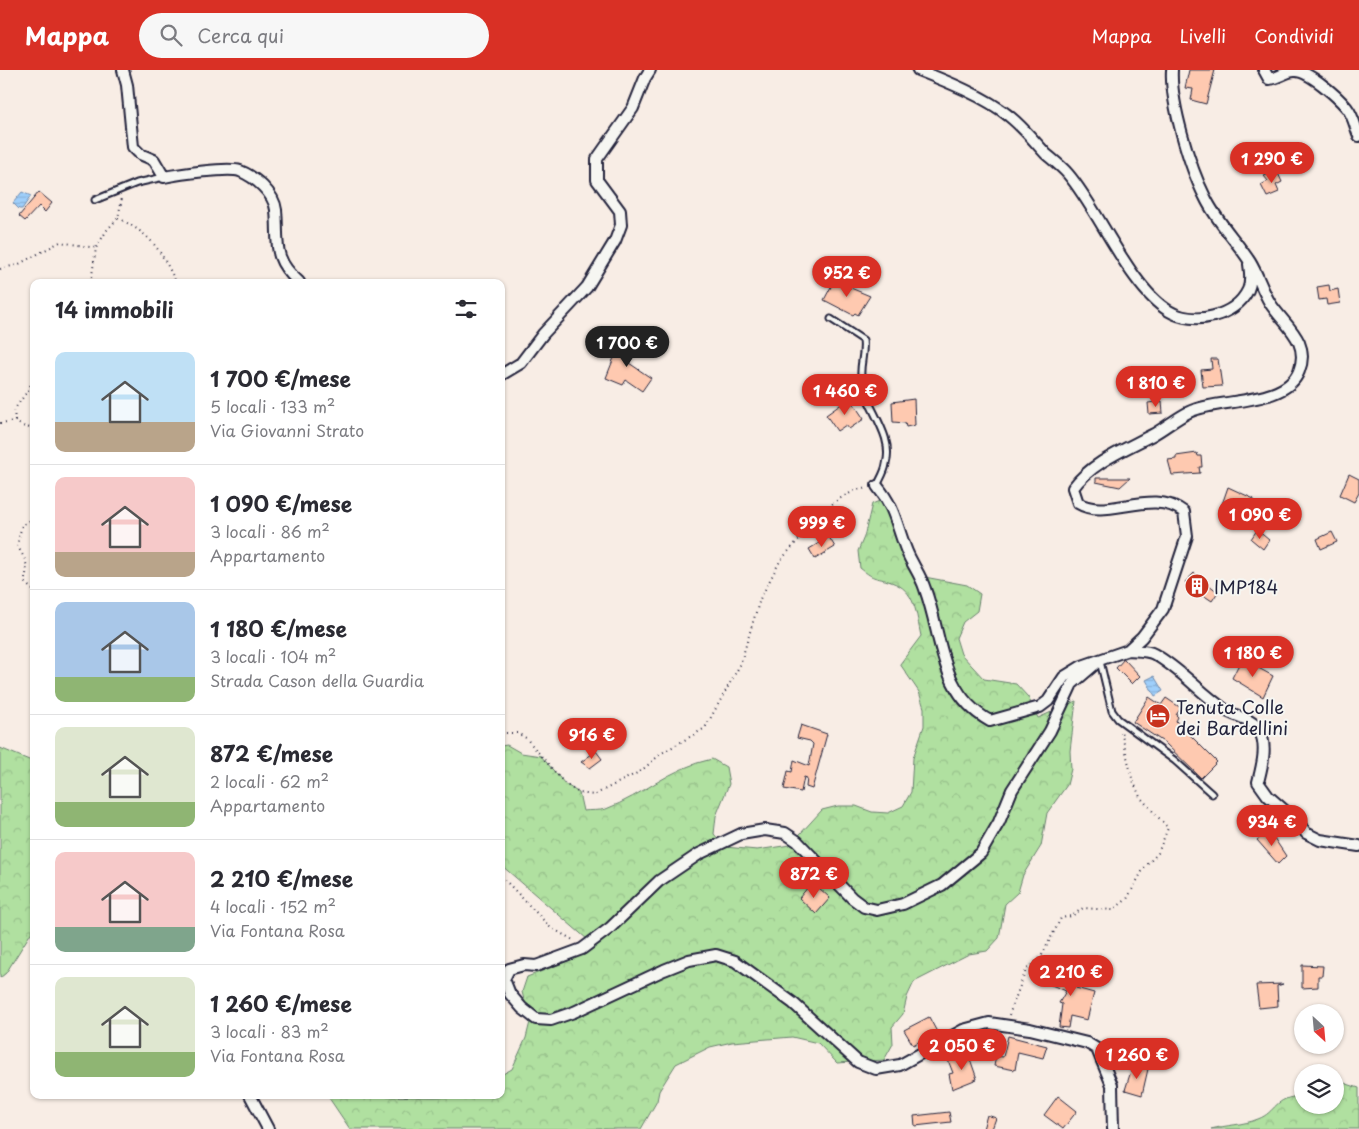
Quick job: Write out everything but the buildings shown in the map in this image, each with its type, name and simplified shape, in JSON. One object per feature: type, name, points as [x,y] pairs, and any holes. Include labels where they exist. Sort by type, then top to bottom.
[{"type":"street","points":[[123,70],[127,85],[132,147],[140,154],[154,160],[164,177],[180,174],[239,171],[255,180],[268,192],[276,207],[279,260],[286,271],[295,279]]},
{"type":"street","points":[[505,373],[521,363],[543,334],[586,287],[615,241],[621,225],[620,211],[597,180],[597,159],[633,108],[650,70]]},
{"type":"street","points":[[918,70],[987,102],[1009,115],[1068,174],[1136,276],[1155,300],[1169,312],[1198,318],[1214,316],[1238,304],[1251,279],[1249,260]]},
{"type":"street","points":[[877,486],[890,502],[907,552],[925,589],[937,637],[954,687],[974,712],[990,721],[1033,710],[1048,701],[1064,677],[1082,666],[1128,650],[1142,637],[1163,609],[1187,536],[1184,512],[1178,508],[1137,502],[1098,509],[1085,507],[1078,503],[1073,488],[1091,470],[1190,411],[1209,405],[1269,394],[1290,384],[1299,373],[1302,358],[1300,344],[1292,328],[1280,316],[1266,296],[1249,260],[1223,227],[1205,198],[1183,140],[1172,70]]},
{"type":"street","points":[[1264,70],[1269,79],[1279,78],[1292,71],[1304,72],[1312,76],[1347,108],[1356,124],[1359,136]]},
{"type":"street","points":[[1128,650],[1152,652],[1192,682],[1213,702],[1231,714],[1255,724],[1264,742],[1258,782],[1268,796],[1298,822],[1306,833],[1320,840],[1359,846]]},
{"type":"street","points":[[505,977],[509,969],[524,965],[536,966],[582,949],[610,928],[659,881],[699,854],[742,834],[765,830],[784,833],[797,841],[852,898],[864,907],[878,910],[903,904],[942,885],[981,853],[999,822],[1012,790],[1050,732],[1072,684],[1100,660]]},
{"type":"street","points":[[505,982],[510,994],[522,1008],[536,1019],[551,1020],[574,1012],[688,960],[716,955],[735,961],[793,1003],[858,1062],[876,1069],[900,1065],[963,1030],[989,1023],[1030,1029],[1087,1043],[1097,1049],[1112,1085],[1113,1129]]},
{"type":"street","points":[[252,1099],[268,1129]]},
{"type":"lane","points":[[95,200],[137,183],[164,177]]},
{"type":"lane","points":[[831,319],[863,340],[865,350],[861,375],[866,396],[884,433],[887,463],[877,486]]},
{"type":"lane","points":[[1100,660],[1112,711],[1118,719],[1174,760],[1212,794]]},
{"type":"path","points":[[91,279],[96,248],[107,230],[118,218],[124,188]]},
{"type":"path","points":[[118,218],[144,232],[162,255],[174,279]]},
{"type":"path","points":[[0,269],[19,264],[60,242],[96,248]]},
{"type":"path","points":[[15,421],[14,410],[30,386]]},
{"type":"path","points":[[0,423],[15,421],[22,426],[30,428]]},
{"type":"path","points":[[505,733],[517,733],[526,738],[560,778],[579,793],[594,795],[641,771],[662,753],[705,728],[740,665],[766,585],[791,548],[825,509],[856,490],[877,486]]},
{"type":"path","points":[[30,520],[22,525],[17,545],[26,558],[25,584],[30,588]]},
{"type":"path","points":[[1010,1027],[1009,1012],[1026,970],[1041,958],[1061,918],[1072,916],[1083,908],[1112,910],[1127,899],[1144,868],[1158,853],[1168,828],[1140,797],[1132,778],[1118,719]]},
{"type":"path","points":[[505,880],[550,927],[573,939],[582,949]]},
{"type":"green space","points":[[887,498],[898,510],[904,544],[914,575],[967,585],[980,594],[977,611],[963,622],[956,638],[961,654],[984,679],[1016,684],[1028,697],[1038,718],[1076,701],[1070,751],[1071,769],[1067,785],[1047,813],[1041,846],[1023,875],[1018,892],[1005,904],[999,938],[987,951],[969,954],[914,982],[907,997],[903,1014],[892,1027],[893,1044],[884,1060],[837,1063],[818,1043],[792,1037],[732,1042],[710,1047],[676,1064],[659,1091],[657,1101],[641,1129],[350,1129],[330,1099],[505,1099],[505,1073],[512,1069],[526,1038],[530,1022],[522,992],[527,977],[573,959],[587,939],[505,868],[505,745],[521,753],[541,756],[565,784],[579,793],[583,811],[606,809],[633,797],[670,775],[697,763],[712,759],[726,767],[729,784],[716,816],[714,834],[725,847],[757,850],[790,845],[822,810],[838,806],[856,806],[872,812],[888,813],[903,806],[911,792],[913,758],[924,726],[924,708],[919,692],[900,664],[921,636],[914,604],[906,591],[891,582],[872,577],[860,568],[858,551],[864,537],[872,504]]},
{"type":"green space","points":[[0,748],[30,760],[30,934],[6,973],[0,978]]},
{"type":"green space","points":[[1344,1083],[1359,1088],[1359,1129],[1211,1129],[1247,1123],[1258,1119],[1269,1113],[1280,1102],[1293,1097],[1294,1114],[1344,1114]]},
{"type":"water","points":[[22,192],[31,196],[22,209],[19,209],[13,203]]},
{"type":"water","points":[[1154,676],[1163,691],[1155,696],[1146,680]]},
{"type":"place","name":"IMP184","points":[[1197,586]]},
{"type":"place","name":"Tenuta Colle dei Bardellini","points":[[1158,716]]}]
